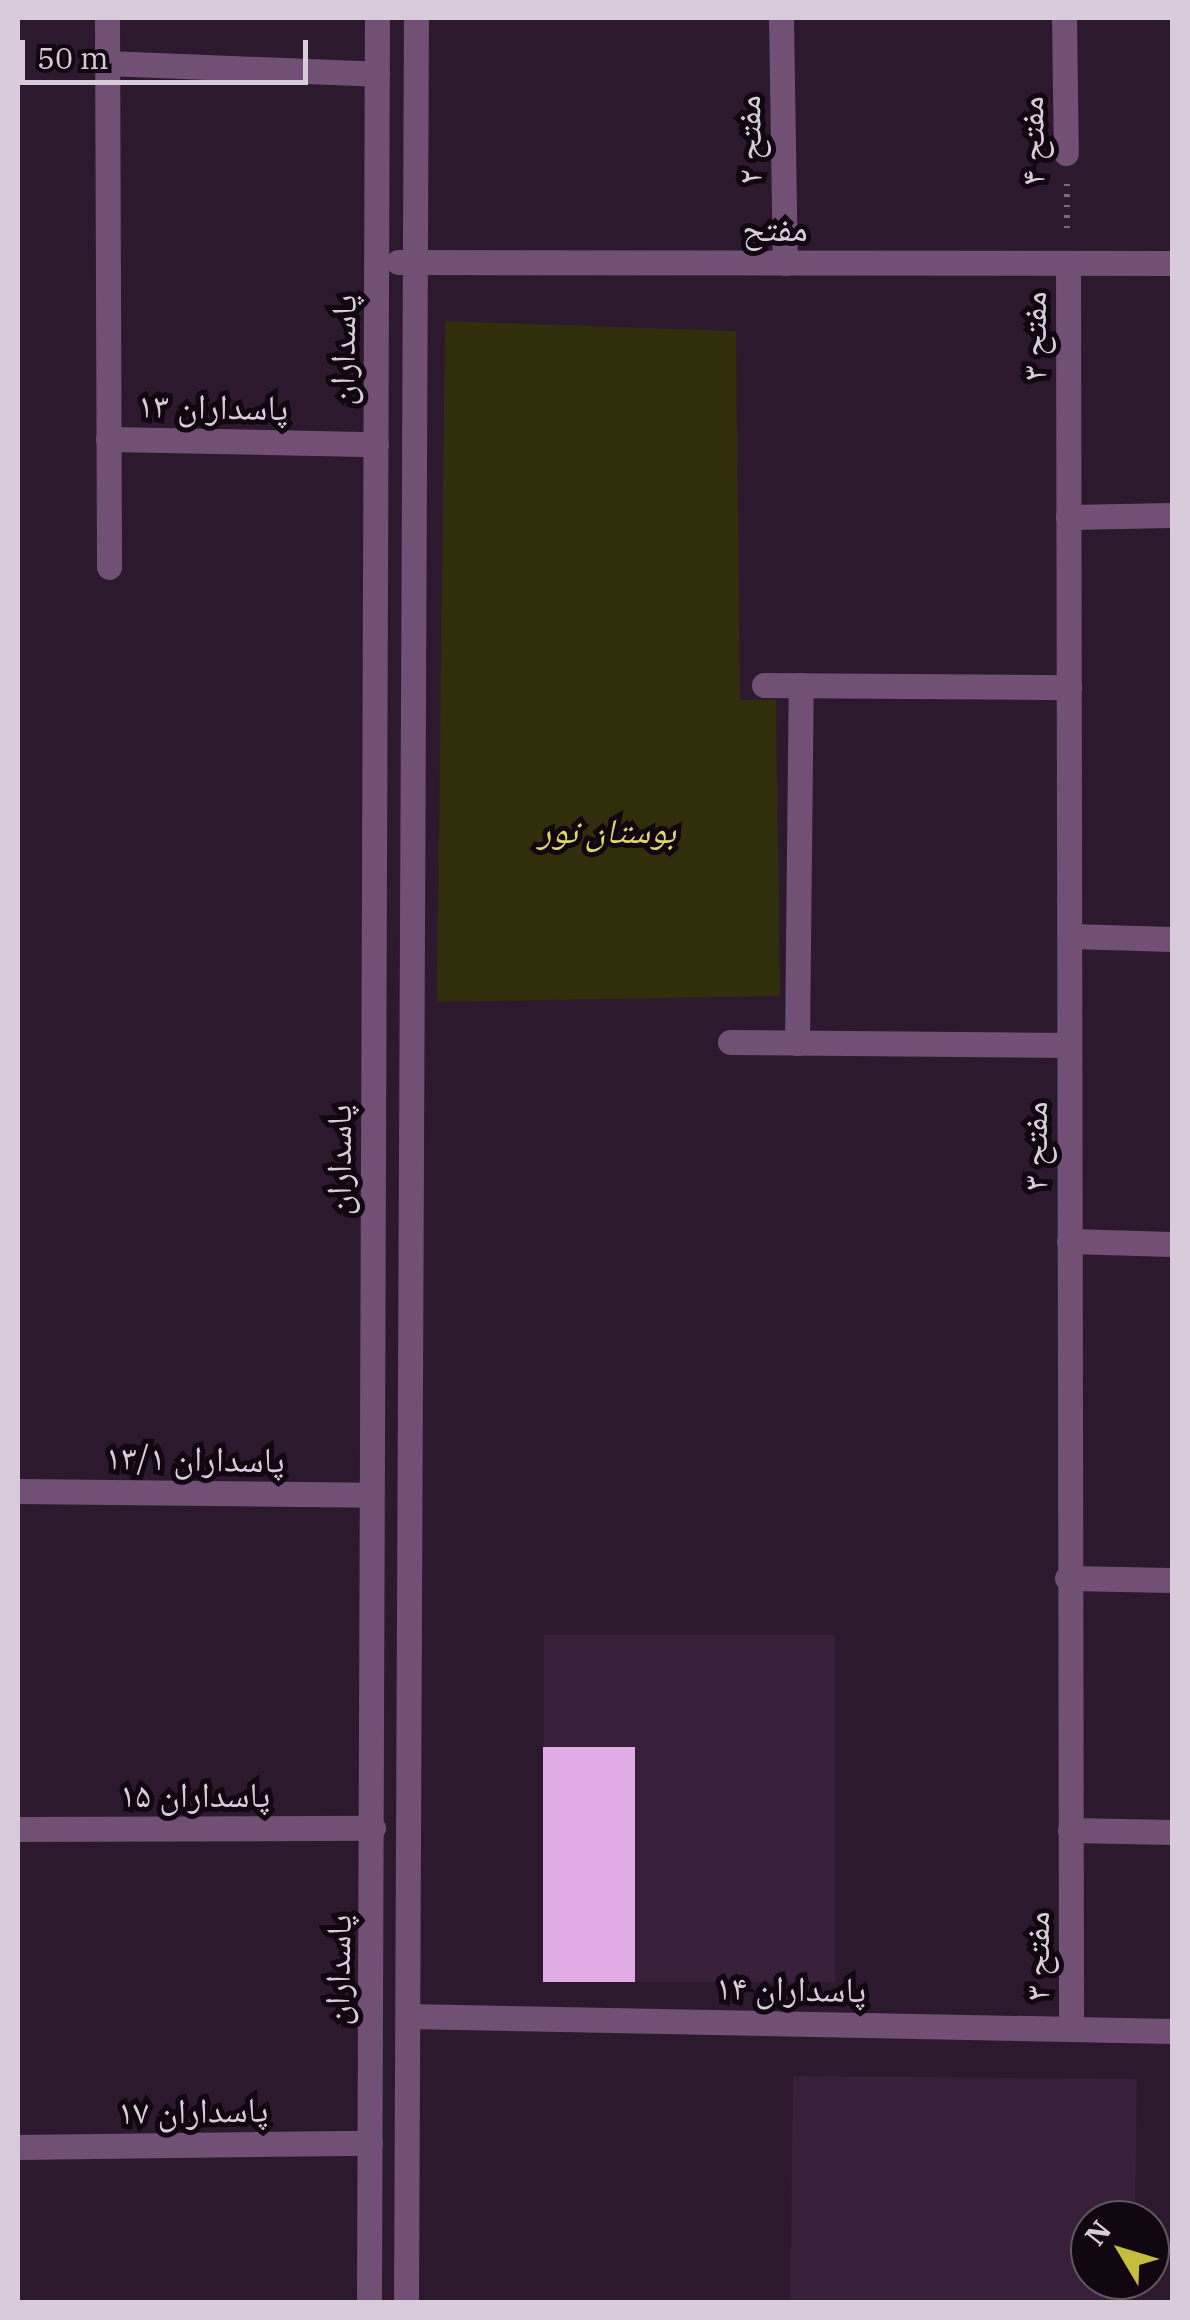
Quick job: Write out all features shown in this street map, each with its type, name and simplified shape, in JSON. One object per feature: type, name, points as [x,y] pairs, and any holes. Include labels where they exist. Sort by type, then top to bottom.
[{"type":"street","points":[[107,18],[109,567]]},
{"type":"street","name":"پاسداران","points":[[369,2302],[377,18]]},
{"type":"street","name":"پاسداران","points":[[406,2302],[416,18]]},
{"type":"street","name":"مفتح ۲","points":[[781,18],[784,262]]},
{"type":"street","name":"مفتح ۴","points":[[1064,18],[1066,152]]},
{"type":"street","points":[[108,64],[377,74]]},
{"type":"street","name":"مفتح","points":[[378,262],[1172,263]]},
{"type":"street","name":"مفتح ۳","points":[[1068,263],[1070,936],[1066,1578],[1071,2029]]},
{"type":"street","name":"پاسداران ۱۳","points":[[108,439],[376,444]]},
{"type":"street","points":[[1068,517],[1172,515]]},
{"type":"street","points":[[764,685],[1069,688]]},
{"type":"street","points":[[797,1042],[801,685]]},
{"type":"street","points":[[1070,936],[1172,938]]},
{"type":"street","points":[[730,1042],[1069,1045]]},
{"type":"street","points":[[1069,1241],[1172,1244]]},
{"type":"street","name":"پاسداران ۱۳/۱","points":[[18,1492],[372,1495]]},
{"type":"street","points":[[1066,1578],[1172,1580]]},
{"type":"street","name":"پاسداران ۱۵","points":[[18,1830],[373,1828]]},
{"type":"street","points":[[1070,1830],[1172,1832]]},
{"type":"street","name":"پاسداران ۱۴","points":[[408,2016],[1172,2031]]},
{"type":"street","name":"پاسداران ۱۷","points":[[18,2147],[370,2143]]},
{"type":"street","points":[[369,2261],[388,2271],[407,2262]]},
{"type":"path","name":"مفتح ۴","points":[[1066,152],[1068,263]]},
{"type":"shaded area","points":[[544,1635],[835,1635],[835,1982],[544,1982]]},
{"type":"shaded area","points":[[793,2076],[1137,2079],[1135,2200],[1070,2200],[1070,2300],[1134,2302],[790,2302]]},
{"type":"green space","name":"بوستان نور","points":[[445,321],[736,331],[740,700],[776,700],[780,996],[437,1002]]},
{"type":"building","points":[[543,1747],[635,1747],[635,1982],[543,1982]]}]
